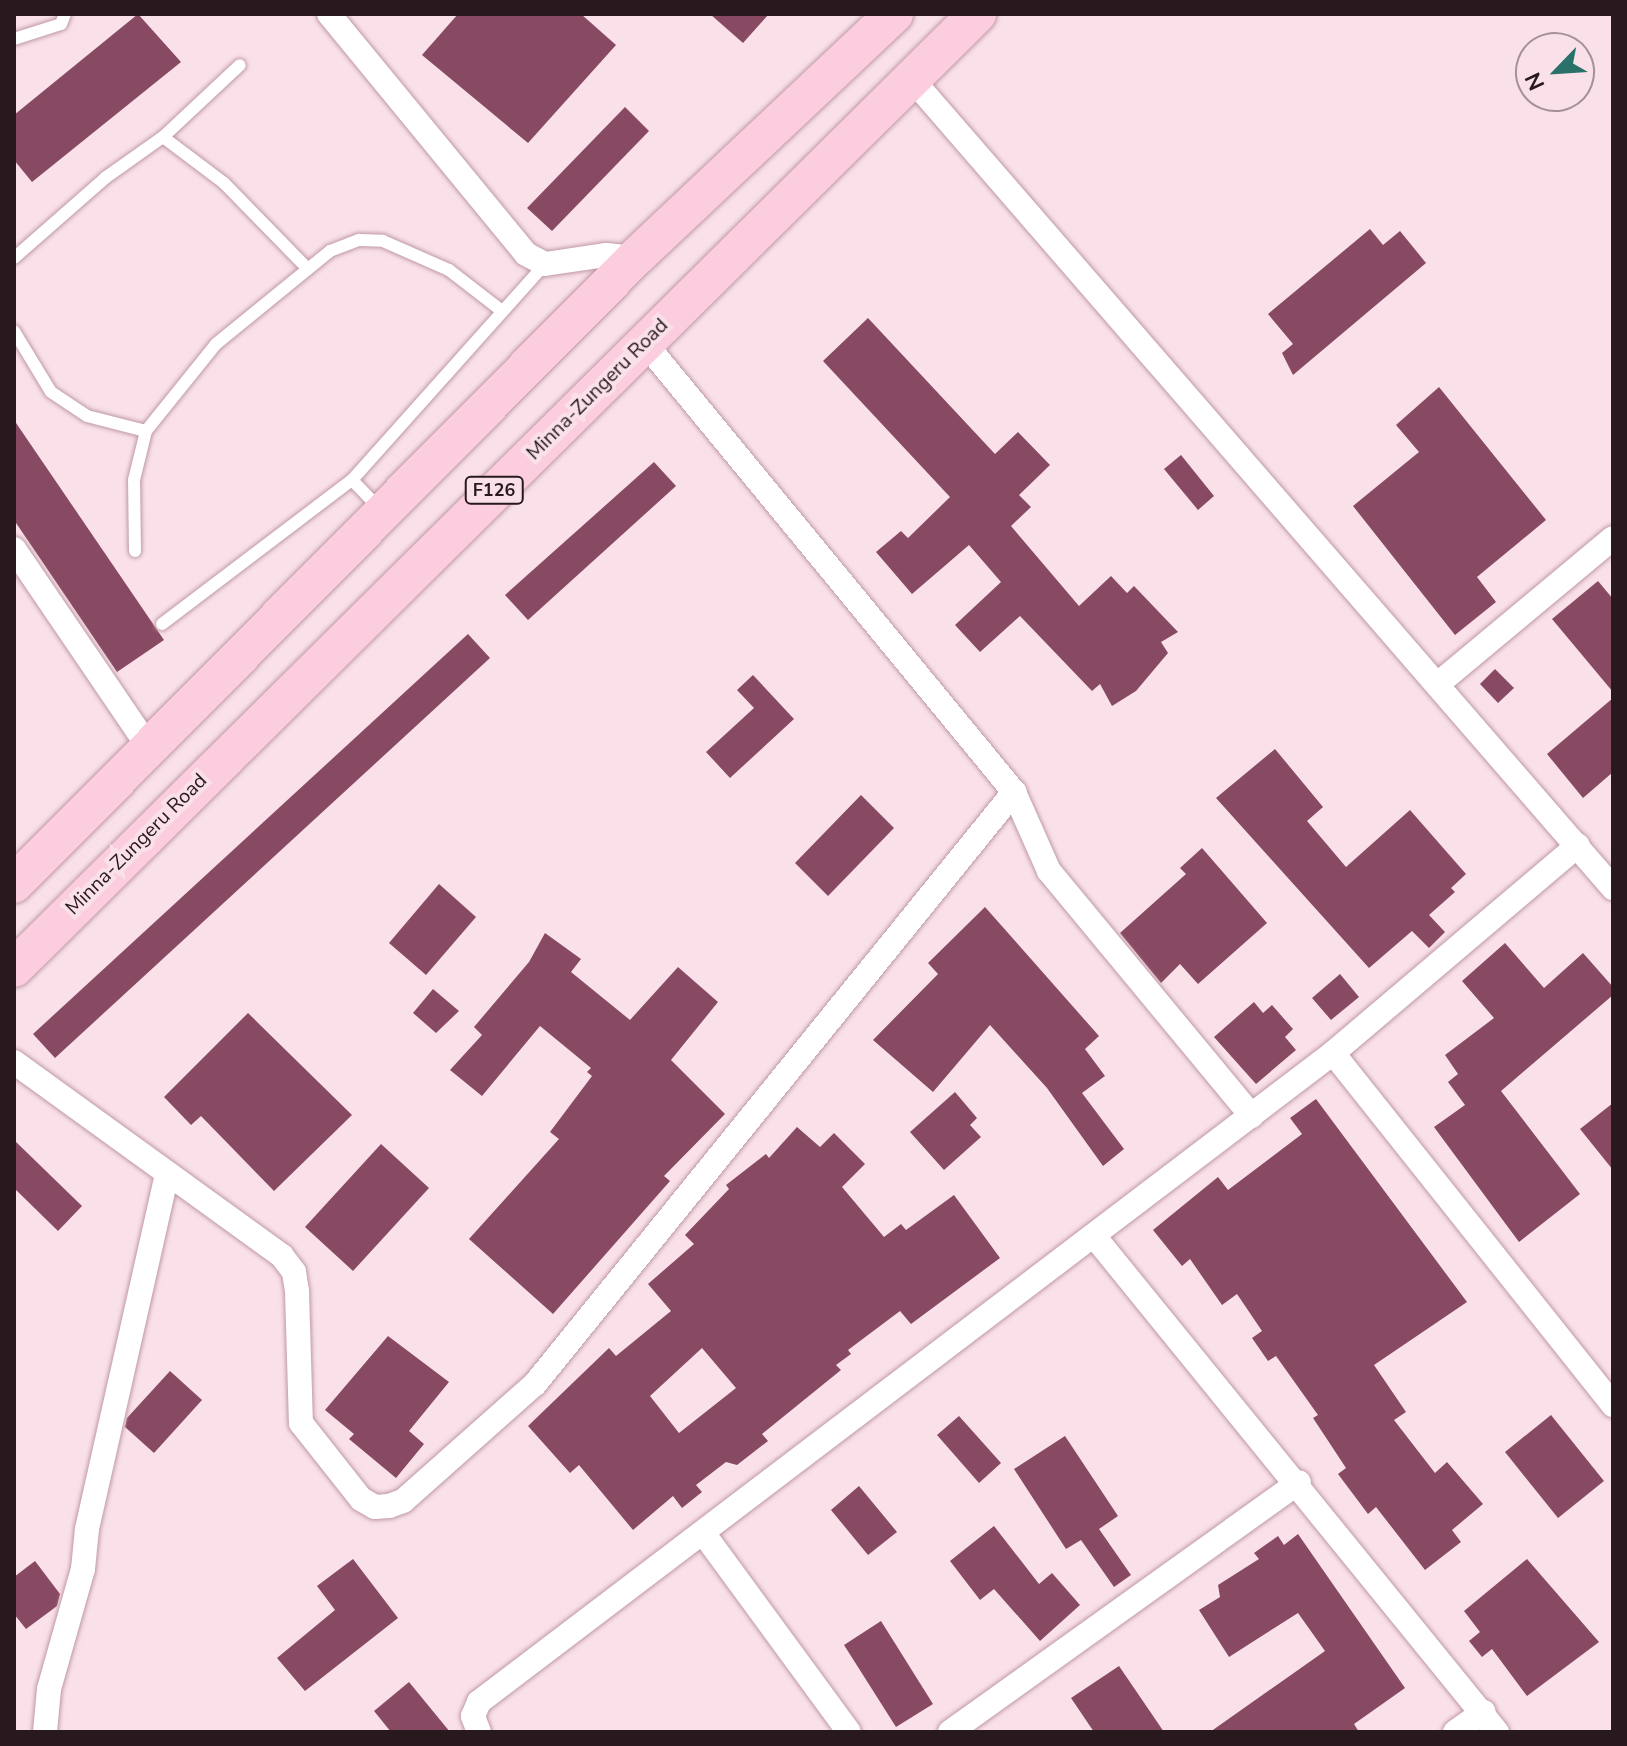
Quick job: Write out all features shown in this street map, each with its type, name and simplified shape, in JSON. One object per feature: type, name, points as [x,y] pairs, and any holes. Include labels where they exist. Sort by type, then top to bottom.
[{"type":"main road","points":[[14,884],[635,258],[894,14]]},
{"type":"main road","name":"Minna-Zungeru Road","points":[[14,968],[977,14]]},
{"type":"street","points":[[329,14],[526,254],[545,264],[606,255],[635,258]]},
{"type":"street","points":[[911,78],[1439,683],[1613,888]]},
{"type":"street","points":[[644,342],[1014,792],[1049,871],[1252,1116]]},
{"type":"street","points":[[1439,683],[1613,538]]},
{"type":"street","points":[[14,549],[148,746]]},
{"type":"street","points":[[14,1062],[282,1256],[294,1272],[301,1423],[361,1499],[375,1507],[403,1501],[535,1384],[1014,792]]},
{"type":"street","points":[[479,1732],[473,1716],[479,1702],[1333,1053],[1578,845]]},
{"type":"street","points":[[1333,1053],[1613,1405]]},
{"type":"street","points":[[45,1732],[49,1689],[83,1569],[87,1529],[167,1174]]},
{"type":"street","points":[[1094,1236],[1299,1482],[1490,1722],[1455,1732]]},
{"type":"street","points":[[950,1732],[1299,1482]]},
{"type":"street","points":[[704,1534],[849,1732]]},
{"type":"lane","points":[[14,39],[61,24],[65,14]]},
{"type":"lane","points":[[14,258],[105,178],[163,137],[240,65]]},
{"type":"lane","points":[[163,137],[224,183],[308,269]]},
{"type":"lane","points":[[135,551],[134,480],[146,431],[216,344],[330,251],[359,240],[383,241],[449,270],[502,311]]},
{"type":"lane","points":[[162,624],[352,480],[545,264]]},
{"type":"lane","points":[[14,331],[51,392],[87,416],[146,431]]},
{"type":"lane","points":[[352,480],[382,511]]},
{"type":"building","points":[[138,14],[181,62],[32,182],[14,160],[14,115]]},
{"type":"building","points":[[458,14],[581,14],[616,45],[528,143],[422,55]]},
{"type":"building","points":[[710,14],[769,14],[743,43]]},
{"type":"building","points":[[625,107],[649,131],[552,231],[527,208]]},
{"type":"building","points":[[1370,229],[1383,245],[1400,231],[1426,263],[1293,375],[1282,353],[1293,344],[1268,314]]},
{"type":"building","points":[[868,318],[995,454],[1018,432],[1050,465],[1019,495],[1031,507],[1011,526],[1079,606],[1111,576],[1127,593],[1134,586],[1178,632],[1161,642],[1168,653],[1136,691],[1112,706],[1100,684],[1092,691],[1020,616],[980,652],[955,625],[1001,582],[969,545],[912,594],[876,552],[901,531],[908,538],[950,497],[823,361]]},
{"type":"building","points":[[1439,387],[1546,520],[1477,577],[1496,602],[1455,635],[1353,506],[1419,452],[1396,425]]},
{"type":"building","points":[[14,420],[164,640],[117,672],[14,520]]},
{"type":"building","points":[[1181,455],[1214,496],[1198,510],[1164,469]]},
{"type":"building","points":[[654,462],[676,486],[528,620],[505,595]]},
{"type":"building","points":[[1598,581],[1613,599],[1613,692],[1552,619]]},
{"type":"building","points":[[468,634],[490,658],[55,1058],[33,1034]]},
{"type":"building","points":[[1495,669],[1514,688],[1498,703],[1480,684]]},
{"type":"building","points":[[753,675],[794,719],[730,778],[706,752],[754,708],[737,690]]},
{"type":"building","points":[[1613,698],[1613,772],[1583,798],[1547,754]]},
{"type":"building","points":[[1275,749],[1323,807],[1307,821],[1346,867],[1410,810],[1466,874],[1451,888],[1455,892],[1429,915],[1445,932],[1429,948],[1412,931],[1369,968],[1216,798]]},
{"type":"building","points":[[861,795],[894,828],[828,896],[795,863]]},
{"type":"building","points":[[1202,848],[1267,923],[1198,984],[1180,964],[1161,983],[1120,933],[1186,874],[1180,868]]},
{"type":"building","points":[[439,884],[476,917],[426,975],[389,943]]},
{"type":"building","points":[[985,907],[1099,1036],[1085,1049],[1105,1076],[1082,1093],[1124,1149],[1103,1166],[1047,1088],[990,1025],[933,1092],[873,1040],[938,974],[928,963]]},
{"type":"building","points":[[545,933],[581,959],[571,972],[630,1020],[678,967],[718,1002],[671,1060],[725,1114],[664,1176],[670,1181],[553,1314],[469,1239],[559,1139],[550,1132],[592,1076],[587,1072],[591,1068],[540,1026],[482,1096],[450,1070],[482,1035],[474,1027],[529,962]]},
{"type":"building","points":[[1505,943],[1544,988],[1583,953],[1613,987],[1613,995],[1501,1091],[1580,1194],[1519,1242],[1434,1127],[1465,1105],[1448,1082],[1458,1074],[1445,1055],[1494,1018],[1462,981]]},
{"type":"building","points":[[1340,974],[1359,997],[1331,1020],[1312,998]]},
{"type":"building","points":[[433,989],[459,1011],[436,1033],[413,1013]]},
{"type":"building","points":[[1254,1002],[1263,1013],[1272,1005],[1293,1029],[1285,1037],[1296,1050],[1256,1084],[1214,1037]]},
{"type":"building","points":[[248,1013],[352,1115],[274,1191],[201,1116],[191,1125],[164,1097]]},
{"type":"building","points":[[955,1092],[977,1118],[970,1125],[981,1137],[944,1170],[910,1132]]},
{"type":"building","points":[[1316,1099],[1467,1302],[1374,1365],[1406,1412],[1394,1420],[1435,1473],[1447,1462],[1483,1504],[1452,1530],[1461,1542],[1425,1570],[1376,1507],[1368,1514],[1338,1474],[1346,1468],[1313,1418],[1318,1415],[1276,1356],[1268,1361],[1252,1338],[1262,1331],[1237,1294],[1222,1305],[1190,1259],[1182,1266],[1153,1230],[1218,1177],[1228,1190],[1302,1134],[1290,1118]]},
{"type":"building","points":[[1613,1103],[1613,1170],[1580,1129]]},
{"type":"building","points":[[797,1127],[820,1147],[834,1133],[865,1164],[842,1187],[884,1237],[901,1224],[906,1230],[954,1195],[1000,1258],[911,1324],[900,1311],[848,1350],[851,1354],[836,1365],[841,1370],[762,1434],[768,1441],[737,1465],[726,1462],[696,1485],[702,1492],[682,1508],[673,1496],[633,1530],[579,1465],[570,1473],[528,1426],[609,1348],[616,1356],[671,1311],[648,1284],[694,1244],[685,1235],[729,1189],[726,1185],[766,1154],[769,1158]],"holes":[[[702,1348],[736,1388],[679,1433],[650,1396]]]},
{"type":"building","points":[[14,1140],[82,1206],[58,1231],[14,1188]]},
{"type":"building","points":[[381,1144],[429,1188],[353,1271],[305,1227]]},
{"type":"building","points":[[388,1336],[449,1382],[409,1431],[424,1444],[396,1478],[349,1439],[354,1434],[325,1410]]},
{"type":"building","points":[[170,1371],[202,1400],[154,1453],[125,1427],[127,1418]]},
{"type":"building","points":[[1551,1415],[1604,1481],[1558,1518],[1505,1452]]},
{"type":"building","points":[[959,1416],[1001,1463],[979,1483],[937,1435]]},
{"type":"building","points":[[1065,1436],[1118,1516],[1099,1529],[1131,1575],[1114,1587],[1081,1540],[1066,1549],[1014,1469]]},
{"type":"building","points":[[859,1486],[897,1532],[868,1555],[831,1510]]},
{"type":"building","points":[[994,1526],[1039,1584],[1052,1573],[1080,1605],[1040,1641],[994,1589],[980,1600],[950,1561]]},
{"type":"building","points":[[1298,1534],[1405,1688],[1354,1724],[1359,1732],[1210,1732],[1325,1651],[1298,1613],[1229,1657],[1199,1610],[1220,1597],[1218,1585],[1259,1559],[1254,1553],[1278,1536],[1284,1545]]},
{"type":"building","points":[[353,1559],[398,1618],[305,1691],[277,1658],[335,1610],[317,1586]]},
{"type":"building","points":[[1527,1559],[1599,1642],[1527,1696],[1492,1649],[1482,1657],[1469,1641],[1480,1632],[1464,1611]]},
{"type":"building","points":[[35,1561],[60,1594],[57,1606],[26,1629],[14,1614],[14,1577]]},
{"type":"building","points":[[881,1621],[933,1704],[896,1727],[844,1645]]},
{"type":"building","points":[[1119,1666],[1164,1732],[1094,1732],[1071,1698]]},
{"type":"building","points":[[409,1682],[450,1732],[391,1732],[374,1711]]}]
